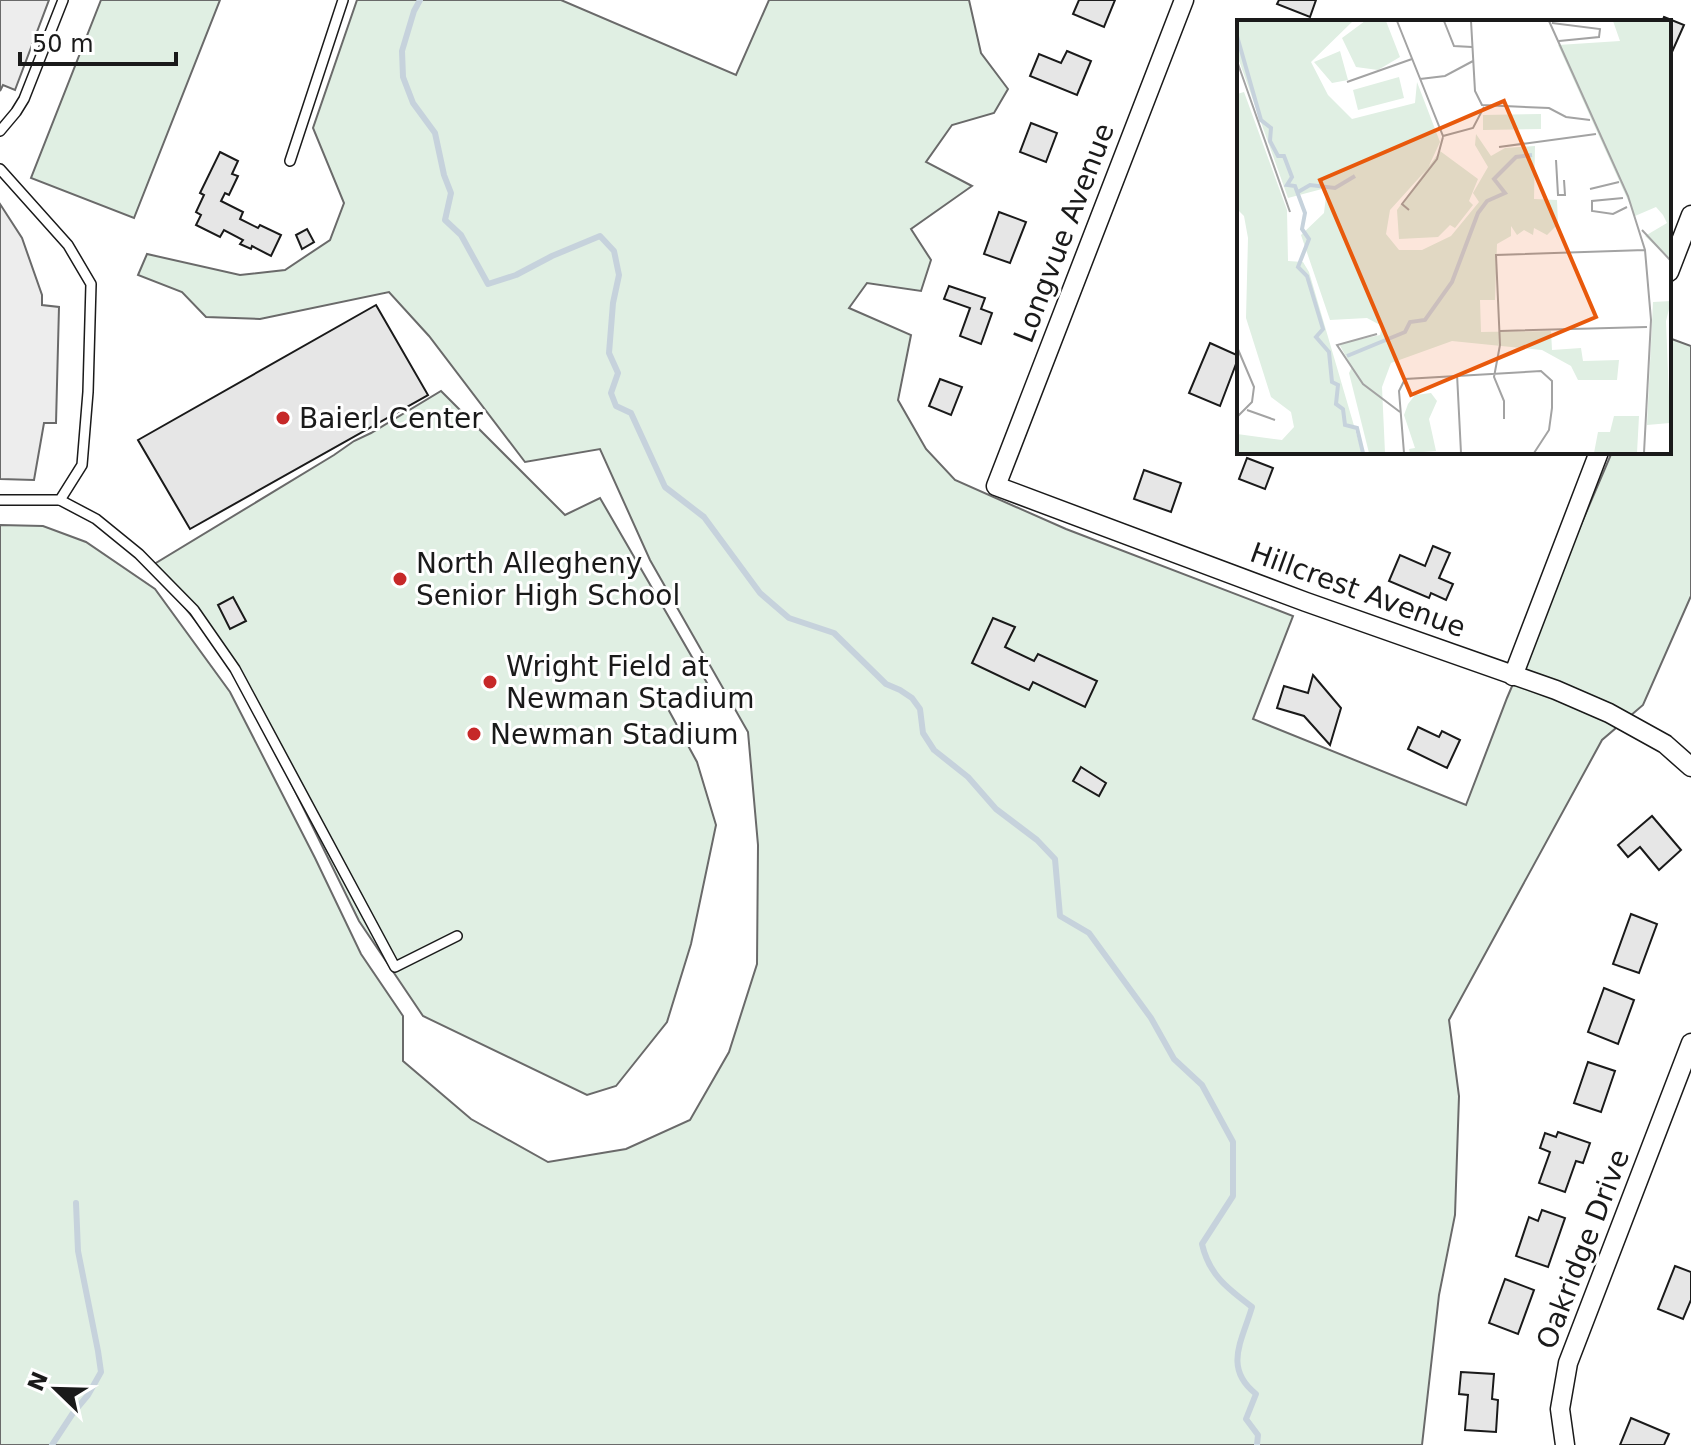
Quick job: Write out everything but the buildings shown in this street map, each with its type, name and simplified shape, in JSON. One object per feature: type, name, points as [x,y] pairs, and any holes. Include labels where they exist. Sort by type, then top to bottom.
[{"type":"street","name":"Longvue Avenue","points":[[996,486],[1184,0]]},
{"type":"street","points":[[1671,267],[1691,215]]},
{"type":"street","points":[[1513,676],[1598,454]]},
{"type":"street","name":"Hillcrest Avenue","points":[[996,486],[1306,602],[1556,690],[1609,713],[1665,744],[1691,767]]},
{"type":"street","name":"Oakridge Drive","points":[[1565,1445],[1560,1409],[1568,1363],[1684,1080],[1691,1043]]},
{"type":"lane","points":[[0,131],[24,99],[63,0]]},
{"type":"lane","points":[[290,161],[343,0]]},
{"type":"lane","points":[[0,169],[68,245],[91,284],[82,465],[60,500]]},
{"type":"lane","points":[[0,500],[60,500],[96,519],[139,554],[194,610],[235,669],[395,967],[457,936]]},
{"type":"green space","points":[[101,0],[220,0],[134,218],[31,178]]},
{"type":"green space","points":[[357,0],[561,0],[736,75],[769,0],[969,0],[981,53],[1008,89],[994,113],[952,125],[926,162],[972,186],[911,229],[931,260],[921,291],[867,283],[849,308],[911,335],[898,400],[926,449],[955,480],[1066,529],[1293,616],[1253,719],[1466,805],[1507,698],[1611,454],[1671,454],[1671,339],[1691,346],[1691,596],[1643,705],[1602,740],[1449,1020],[1459,1096],[1455,1215],[1439,1295],[1422,1445],[0,1445],[0,525],[43,526],[86,542],[155,589],[230,692],[361,954],[403,1016],[403,1061],[471,1119],[548,1162],[626,1149],[690,1120],[729,1052],[757,964],[758,845],[748,732],[650,560],[600,449],[525,462],[429,336],[389,292],[260,319],[206,317],[182,292],[138,275],[147,254],[240,275],[285,270],[330,240],[344,203],[313,128]]},
{"type":"green space","name":"Newman Stadium","points":[[441,391],[565,515],[600,498],[707,683],[667,707],[697,762],[716,825],[691,944],[667,1022],[616,1086],[587,1095],[423,1016],[359,921],[235,669],[151,566]]},
{"type":"shaded area","points":[[0,0],[49,0],[15,90],[3,85],[0,91]]},
{"type":"shaded area","points":[[0,204],[22,238],[42,295],[42,305],[59,307],[56,423],[44,423],[34,480],[0,479]]},
{"type":"waterway","points":[[420,0],[402,51],[403,77],[413,103],[435,133],[451,193],[445,220],[461,235],[488,284],[516,275],[600,236],[614,251],[619,275],[609,353],[618,373],[611,393],[616,406],[631,413],[665,487],[704,517],[760,593],[789,618],[834,633],[886,684],[912,698],[920,709],[923,733],[934,750],[968,777],[996,809],[1037,840],[1055,859],[1060,916],[1089,933],[1151,1018],[1174,1059],[1202,1085],[1233,1142],[1233,1196],[1202,1244],[1215,1273],[1252,1307],[1240,1343],[1238,1364],[1240,1374],[1256,1394],[1246,1419],[1258,1435],[1257,1445]]},
{"type":"waterway","points":[[52,1445],[101,1372],[78,1251],[76,1203]]},
{"type":"place","name":"Baierl Center","points":[[283,418]]},
{"type":"place","name":"North Allegheny Senior High School","points":[[400,579]]},
{"type":"place","name":"Wright Field at Newman Stadium","points":[[490,682]]},
{"type":"place","name":"Newman Stadium","points":[[474,734]]}]
